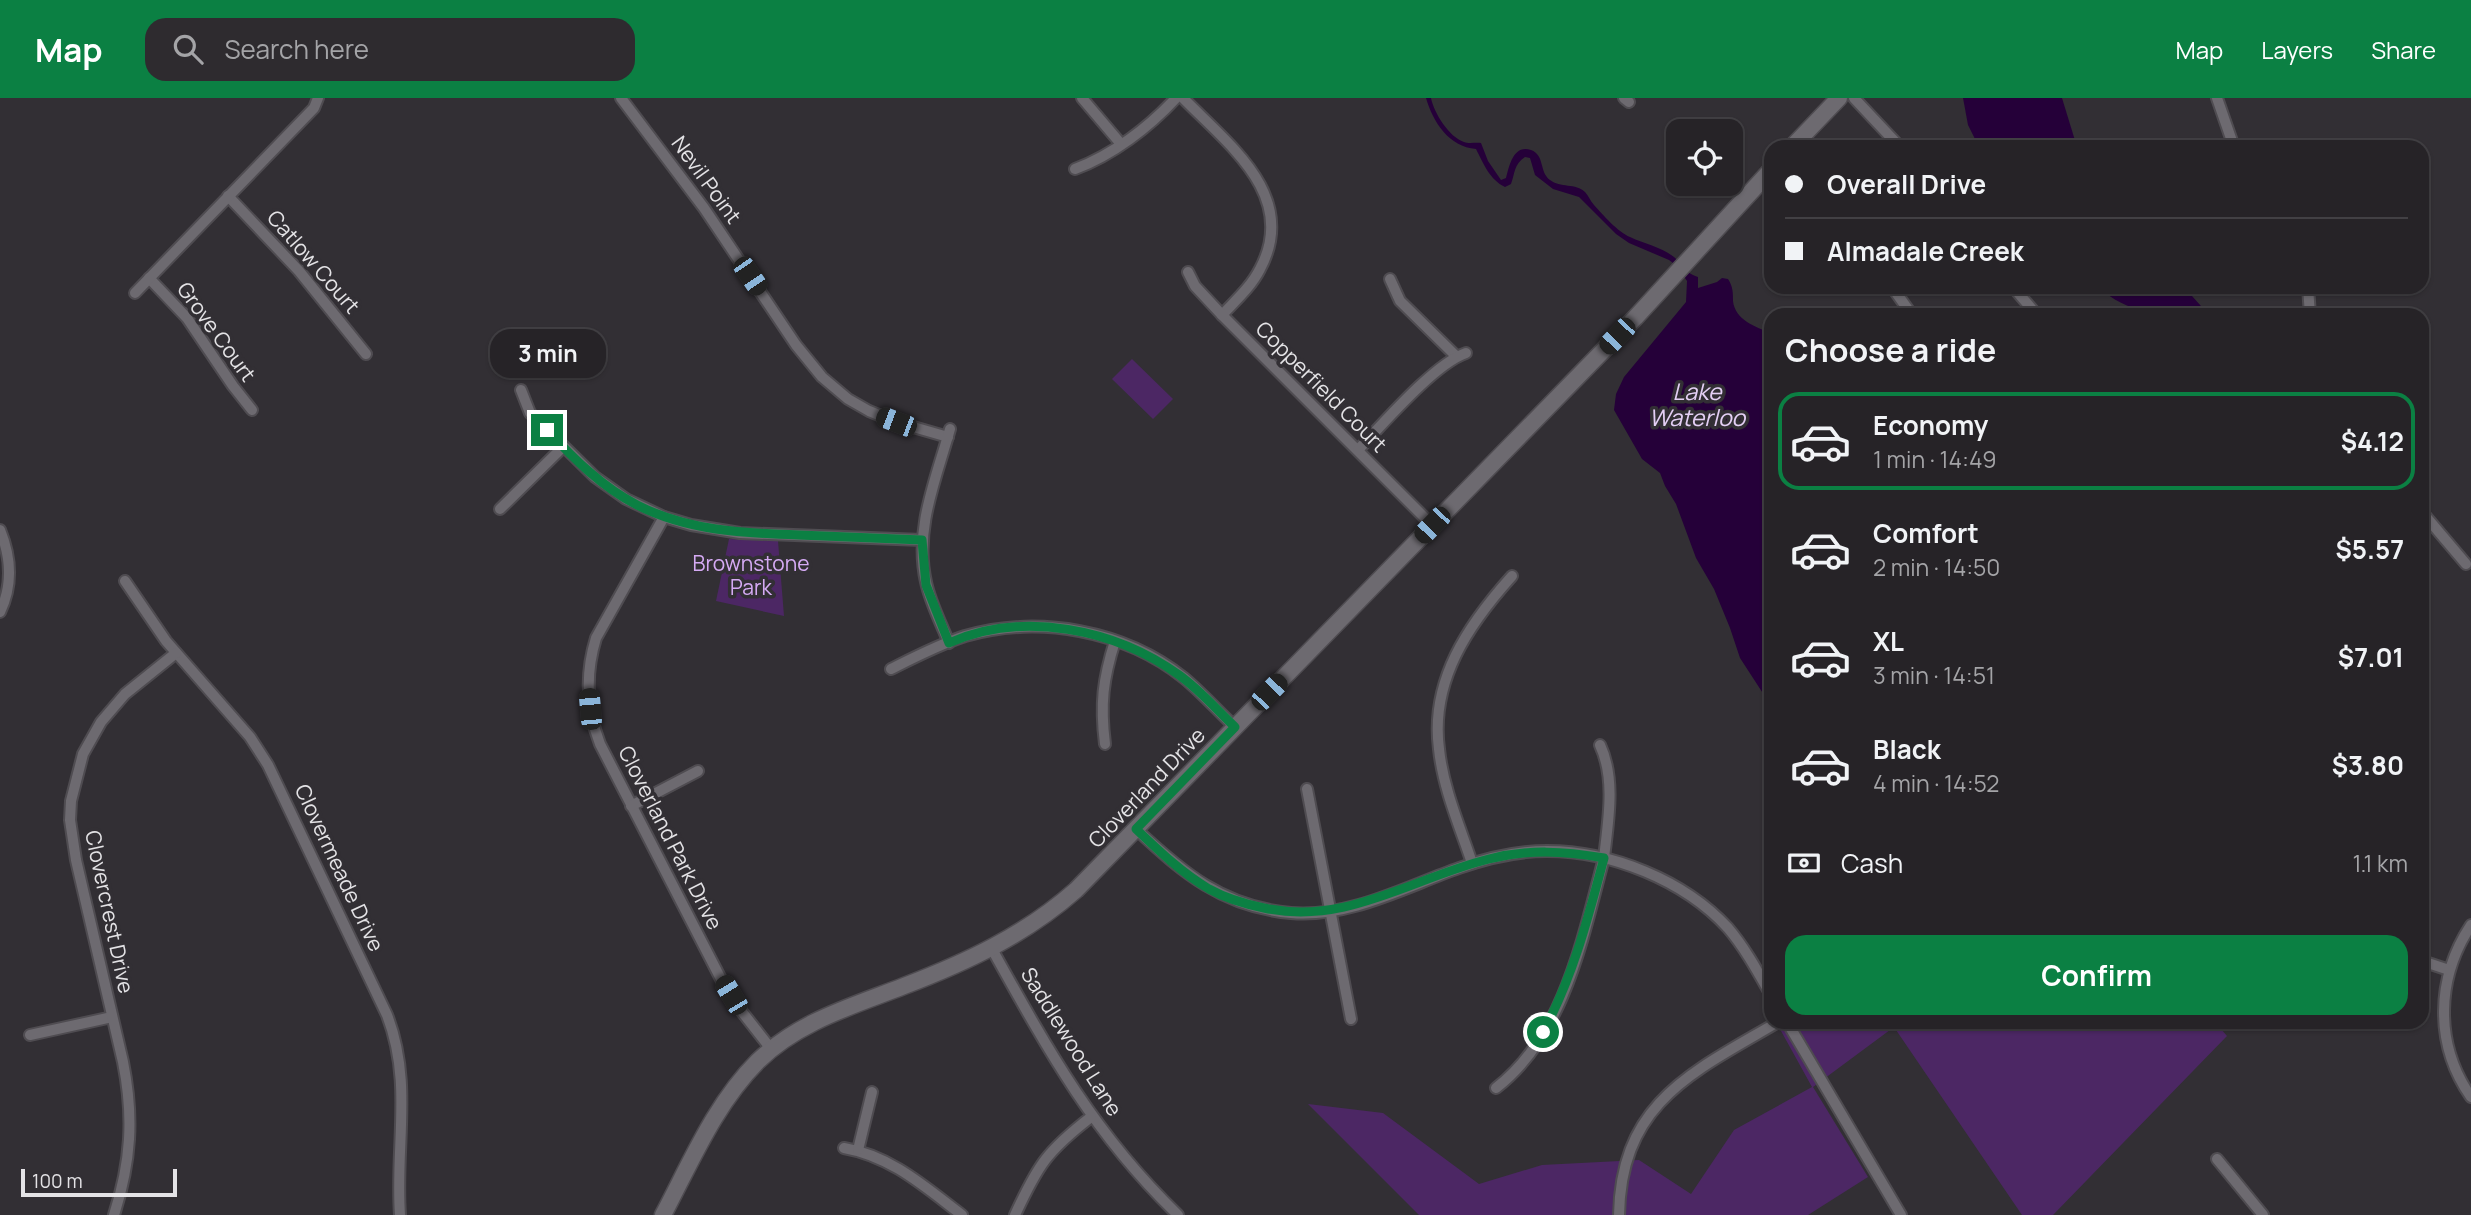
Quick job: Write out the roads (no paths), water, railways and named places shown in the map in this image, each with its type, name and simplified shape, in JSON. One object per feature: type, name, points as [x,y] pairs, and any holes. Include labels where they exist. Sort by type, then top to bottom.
[{"type":"main road","points":[[1799,140],[1839,98]]},
{"type":"main road","name":"Cloverland Drive","points":[[663,1215],[724,1103],[749,1072],[772,1050],[796,1032],[825,1017],[992,949],[1025,930],[1066,900],[1667,282],[1764,178]]},
{"type":"street","points":[[135,293],[314,108],[318,98]]},
{"type":"street","name":"Nevil Point","points":[[621,98],[704,208],[796,345],[822,377],[841,394],[869,411],[896,422],[949,433],[927,509],[922,540]]},
{"type":"street","points":[[1082,98],[1121,144]]},
{"type":"street","points":[[1075,169],[1101,158],[1121,144],[1163,112],[1176,98]]},
{"type":"street","points":[[1183,98],[1252,171],[1267,197],[1270,214],[1267,251],[1249,286],[1222,315]]},
{"type":"street","points":[[1854,98],[1893,140]]},
{"type":"street","points":[[2217,98],[2232,140]]},
{"type":"street","name":"Catlow Court","points":[[228,196],[299,271],[366,354]]},
{"type":"street","name":"Copperfield Court","points":[[1188,272],[1195,286],[1222,315],[1432,525]]},
{"type":"street","name":"Grove Court","points":[[149,278],[187,318],[252,410]]},
{"type":"street","points":[[1357,450],[1434,374],[1461,354],[1400,301],[1390,279]]},
{"type":"street","points":[[2019,294],[2031,308]]},
{"type":"street","points":[[521,390],[528,410],[563,447],[617,494],[664,517],[691,525],[740,533],[922,540],[926,585],[949,643]]},
{"type":"street","points":[[500,509],[563,447]]},
{"type":"street","name":"Cloverland Park Drive","points":[[664,517],[596,638],[590,658],[588,693],[592,720],[600,744],[722,981],[772,1050]]},
{"type":"street","points":[[2429,520],[2466,564]]},
{"type":"street","points":[[0,530],[7,553],[9,576],[6,597],[0,612]]},
{"type":"street","points":[[1472,863],[1440,761],[1438,737],[1442,698],[1450,666],[1465,636],[1512,576]]},
{"type":"street","name":"Clovermeade Drive","points":[[125,582],[176,653],[250,737],[268,765],[387,1015],[401,1071],[400,1215]]},
{"type":"street","points":[[891,669],[949,643],[982,632],[1031,627],[1069,629],[1115,641],[1140,651],[1180,675],[1235,727]]},
{"type":"street","points":[[1105,744],[1102,687],[1115,641]]},
{"type":"street","name":"Clovercrest Drive","points":[[114,1215],[128,1161],[130,1122],[126,1079],[76,860],[70,820],[71,801],[83,754],[101,722],[125,694],[176,653]]},
{"type":"street","points":[[1496,1088],[1511,1076],[1526,1058],[1556,1008],[1576,957],[1604,858],[1609,779],[1608,764],[1600,745]]},
{"type":"street","points":[[631,806],[698,771]]},
{"type":"street","points":[[1307,789],[1351,1019]]},
{"type":"street","points":[[1136,829],[1181,870],[1226,897],[1290,913],[1331,911],[1356,906],[1472,863],[1503,856],[1541,851],[1604,858],[1662,880],[1703,906],[1735,937],[1764,984]]},
{"type":"street","points":[[2471,925],[2449,970],[2443,1009],[2445,1037],[2457,1073],[2471,1097]]},
{"type":"street","name":"Saddlewood Lane","points":[[992,949],[1054,1060],[1091,1116],[1125,1161],[1178,1215]]},
{"type":"street","points":[[2429,963],[2449,970]]},
{"type":"street","points":[[30,1035],[112,1017]]},
{"type":"street","points":[[1619,1215],[1620,1191],[1631,1148],[1641,1128],[1661,1100],[1684,1078],[1766,1029]]},
{"type":"street","points":[[1791,1029],[1901,1215]]},
{"type":"street","points":[[858,1150],[872,1092]]},
{"type":"street","points":[[1015,1215],[1034,1173],[1046,1156],[1091,1116]]},
{"type":"street","points":[[844,1147],[858,1150],[899,1168],[962,1215]]},
{"type":"street","points":[[2217,1159],[2263,1215]]},
{"type":"water","name":"Lake Waterloo","points":[[1426,98],[1431,98],[1439,117],[1453,135],[1466,143],[1481,143],[1488,161],[1501,180],[1506,178],[1516,153],[1525,149],[1535,152],[1550,180],[1581,189],[1621,231],[1678,260],[1687,271],[1698,277],[1698,288],[1722,278],[1728,279],[1738,313],[1747,322],[1764,330],[1764,695],[1740,658],[1714,589],[1696,558],[1676,504],[1660,473],[1642,459],[1614,410],[1616,394],[1624,377],[1686,302],[1687,281],[1677,266],[1669,260],[1629,243],[1616,234],[1579,197],[1553,189],[1535,175],[1530,158],[1525,157],[1519,163],[1511,184],[1505,187],[1500,184],[1488,171],[1476,149],[1458,144],[1450,138],[1433,116]]},
{"type":"water","points":[[1963,98],[2062,98],[2075,140],[1976,140],[1968,125]]},
{"type":"water","points":[[2107,294],[2191,294],[2203,308],[2134,308]]},
{"type":"park label","name":"Brownstone Park","points":[[751,576]]}]
